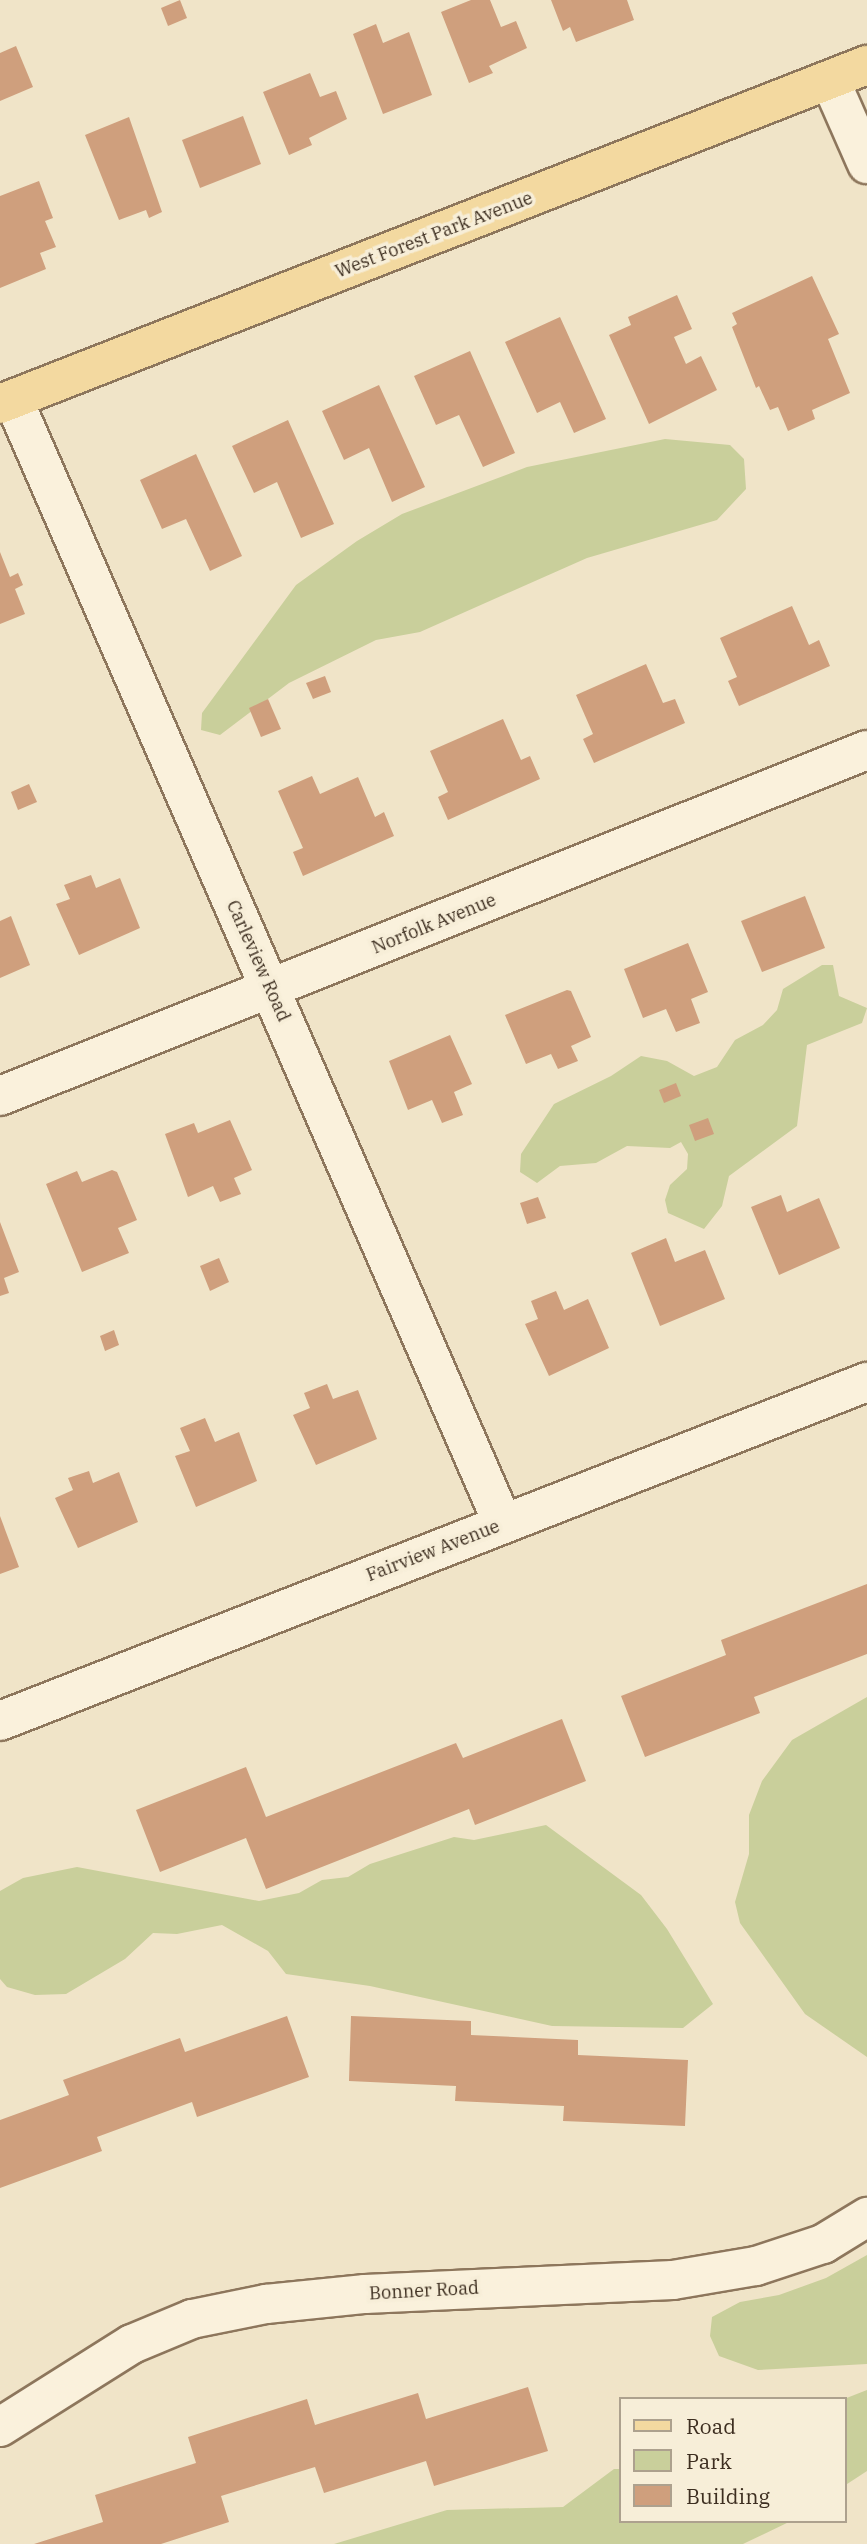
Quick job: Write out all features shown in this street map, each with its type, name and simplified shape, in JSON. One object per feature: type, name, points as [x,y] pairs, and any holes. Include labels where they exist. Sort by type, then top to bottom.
[{"type":"main road","name":"West Forest Park Avenue","points":[[7,401],[867,65]]},
{"type":"street","points":[[830,80],[867,164]]},
{"type":"street","name":"Carleview Road","points":[[7,401],[271,990],[503,1524]]},
{"type":"street","name":"Norfolk Avenue","points":[[0,1096],[867,750]]},
{"type":"street","name":"Fairview Avenue","points":[[0,1721],[867,1382]]},
{"type":"street","name":"Bonner Road","points":[[0,2427],[132,2344],[192,2319],[266,2304],[365,2294],[673,2280],[756,2266],[823,2244],[867,2217]]},
{"type":"green space","points":[[665,439],[730,445],[744,459],[746,489],[717,520],[587,558],[420,632],[376,640],[289,683],[220,735],[201,730],[202,713],[296,585],[357,541],[402,514],[527,467]]},
{"type":"green space","points":[[822,965],[833,965],[839,996],[867,1008],[862,1023],[807,1045],[797,1126],[729,1176],[722,1206],[704,1229],[668,1213],[665,1200],[670,1185],[687,1169],[688,1154],[681,1142],[670,1148],[627,1146],[596,1163],[560,1166],[537,1183],[520,1172],[521,1154],[554,1104],[611,1076],[641,1056],[667,1061],[694,1076],[717,1067],[735,1040],[763,1025],[777,1010],[783,989]]},
{"type":"green space","points":[[867,1697],[867,2057],[805,2014],[740,1923],[735,1902],[749,1854],[749,1815],[762,1781],[792,1740]]},
{"type":"green space","points":[[546,1825],[641,1895],[667,1929],[713,2004],[683,2028],[552,2026],[370,1986],[286,1974],[268,1951],[222,1925],[177,1934],[153,1933],[125,1959],[66,1994],[35,1995],[7,1987],[0,1979],[0,1891],[23,1878],[77,1867],[259,1901],[299,1893],[322,1880],[348,1877],[370,1864],[454,1837],[474,1840]]},
{"type":"green space","points":[[867,2255],[867,2364],[758,2370],[719,2356],[710,2336],[712,2317],[740,2302],[779,2295],[826,2278]]},
{"type":"green space","points":[[867,2390],[867,2471],[846,2485],[846,2398]]},
{"type":"green space","points":[[614,2469],[618,2469],[618,2523],[787,2523],[743,2544],[334,2544],[447,2510],[563,2507]]},
{"type":"building","points":[[180,0],[187,18],[168,26],[161,8]]},
{"type":"building","points":[[471,0],[490,0],[501,27],[516,21],[527,48],[489,66],[493,73],[469,83],[441,12]]},
{"type":"building","points":[[551,0],[627,0],[634,20],[576,42],[570,27],[563,31]]},
{"type":"building","points":[[376,24],[383,43],[409,32],[432,95],[383,114],[353,34]]},
{"type":"building","points":[[16,46],[33,87],[0,101],[0,53]]},
{"type":"building","points":[[310,73],[320,97],[336,91],[347,119],[309,138],[312,145],[289,155],[263,92]]},
{"type":"building","points":[[243,116],[261,164],[200,188],[182,140]]},
{"type":"building","points":[[129,117],[162,212],[149,218],[146,210],[119,220],[85,135]]},
{"type":"building","points":[[39,181],[53,218],[45,221],[56,247],[40,253],[46,269],[0,288],[0,196]]},
{"type":"building","points":[[812,276],[839,334],[828,339],[850,393],[812,410],[815,419],[788,431],[778,407],[770,410],[759,386],[756,388],[732,327],[737,324],[732,313]]},
{"type":"building","points":[[677,295],[692,329],[674,337],[686,364],[701,356],[717,390],[649,424],[609,335],[631,325],[628,317]]},
{"type":"building","points":[[560,317],[606,419],[574,433],[560,402],[537,413],[505,342]]},
{"type":"building","points":[[470,351],[515,453],[483,467],[459,415],[436,425],[414,376]]},
{"type":"building","points":[[379,385],[425,487],[392,502],[369,448],[344,460],[322,411]]},
{"type":"building","points":[[288,420],[334,524],[301,538],[277,482],[254,493],[232,446]]},
{"type":"building","points":[[196,454],[242,556],[210,571],[186,519],[162,529],[140,480]]},
{"type":"building","points":[[0,552],[10,577],[18,573],[23,585],[15,589],[25,614],[0,624]]},
{"type":"building","points":[[792,606],[809,645],[819,640],[830,666],[739,706],[728,681],[737,677],[720,638]]},
{"type":"building","points":[[646,664],[663,703],[675,699],[685,723],[594,763],[583,739],[593,734],[576,695]]},
{"type":"building","points":[[325,676],[331,692],[313,699],[306,683]]},
{"type":"building","points":[[268,699],[281,729],[261,737],[249,708]]},
{"type":"building","points":[[503,719],[521,760],[530,756],[540,779],[448,820],[438,797],[448,792],[430,751]]},
{"type":"building","points":[[312,776],[320,794],[358,777],[375,817],[384,812],[394,836],[303,876],[293,852],[303,848],[278,791]]},
{"type":"building","points":[[29,784],[37,802],[18,810],[11,792]]},
{"type":"building","points":[[91,875],[96,888],[120,878],[140,928],[79,955],[56,904],[70,899],[64,885]]},
{"type":"building","points":[[805,896],[825,948],[762,972],[741,921]]},
{"type":"building","points":[[11,916],[30,965],[0,978],[0,921]]},
{"type":"building","points":[[688,943],[708,992],[691,999],[700,1023],[676,1032],[666,1009],[643,1018],[624,969]]},
{"type":"building","points":[[567,990],[571,991],[591,1037],[571,1046],[578,1061],[558,1069],[551,1054],[526,1064],[505,1015]]},
{"type":"building","points":[[450,1035],[472,1084],[454,1092],[463,1115],[442,1123],[432,1100],[408,1110],[389,1061]]},
{"type":"building","points":[[676,1083],[681,1096],[664,1103],[659,1090]]},
{"type":"building","points":[[708,1118],[714,1134],[695,1141],[689,1125]]},
{"type":"building","points":[[230,1120],[252,1170],[234,1178],[241,1194],[220,1202],[213,1186],[188,1197],[165,1134],[194,1123],[198,1133]]},
{"type":"building","points":[[112,1170],[117,1172],[137,1220],[118,1228],[129,1253],[82,1272],[46,1184],[77,1171],[82,1182]]},
{"type":"building","points":[[781,1195],[787,1212],[819,1198],[840,1248],[779,1275],[751,1207]]},
{"type":"building","points":[[538,1197],[546,1218],[527,1224],[520,1203]]},
{"type":"building","points":[[0,1222],[19,1272],[4,1278],[9,1293],[0,1296]]},
{"type":"building","points":[[666,1238],[675,1262],[705,1250],[725,1299],[660,1326],[631,1253]]},
{"type":"building","points":[[219,1258],[229,1282],[210,1291],[200,1266]]},
{"type":"building","points":[[556,1291],[564,1310],[588,1299],[609,1348],[549,1376],[525,1324],[538,1319],[531,1301]]},
{"type":"building","points":[[114,1330],[119,1345],[105,1351],[100,1336]]},
{"type":"building","points":[[327,1384],[333,1399],[358,1390],[377,1439],[316,1465],[293,1415],[310,1408],[304,1393]]},
{"type":"building","points":[[205,1418],[215,1442],[239,1432],[257,1481],[196,1507],[175,1456],[190,1451],[180,1428]]},
{"type":"building","points":[[89,1471],[93,1483],[119,1472],[138,1522],[78,1548],[55,1498],[73,1490],[68,1478]]},
{"type":"building","points":[[0,1516],[19,1567],[0,1574]]},
{"type":"building","points":[[867,1584],[867,1654],[754,1697],[760,1713],[645,1757],[621,1696],[726,1655],[721,1640]]},
{"type":"building","points":[[562,1719],[586,1781],[475,1825],[469,1809],[266,1889],[246,1838],[160,1872],[136,1810],[246,1767],[266,1817],[456,1743],[463,1758]]},
{"type":"building","points":[[287,2016],[309,2077],[197,2117],[192,2102],[97,2137],[102,2151],[0,2188],[0,2120],[69,2095],[63,2080],[180,2038],[185,2052]]},
{"type":"building","points":[[351,2016],[471,2021],[471,2035],[578,2040],[578,2055],[688,2060],[685,2126],[563,2121],[564,2106],[455,2101],[456,2086],[349,2081]]},
{"type":"building","points":[[528,2387],[548,2451],[434,2486],[426,2461],[324,2493],[315,2467],[221,2496],[229,2522],[161,2544],[34,2544],[103,2522],[95,2495],[196,2463],[188,2437],[307,2399],[315,2425],[418,2393],[426,2419]]}]
